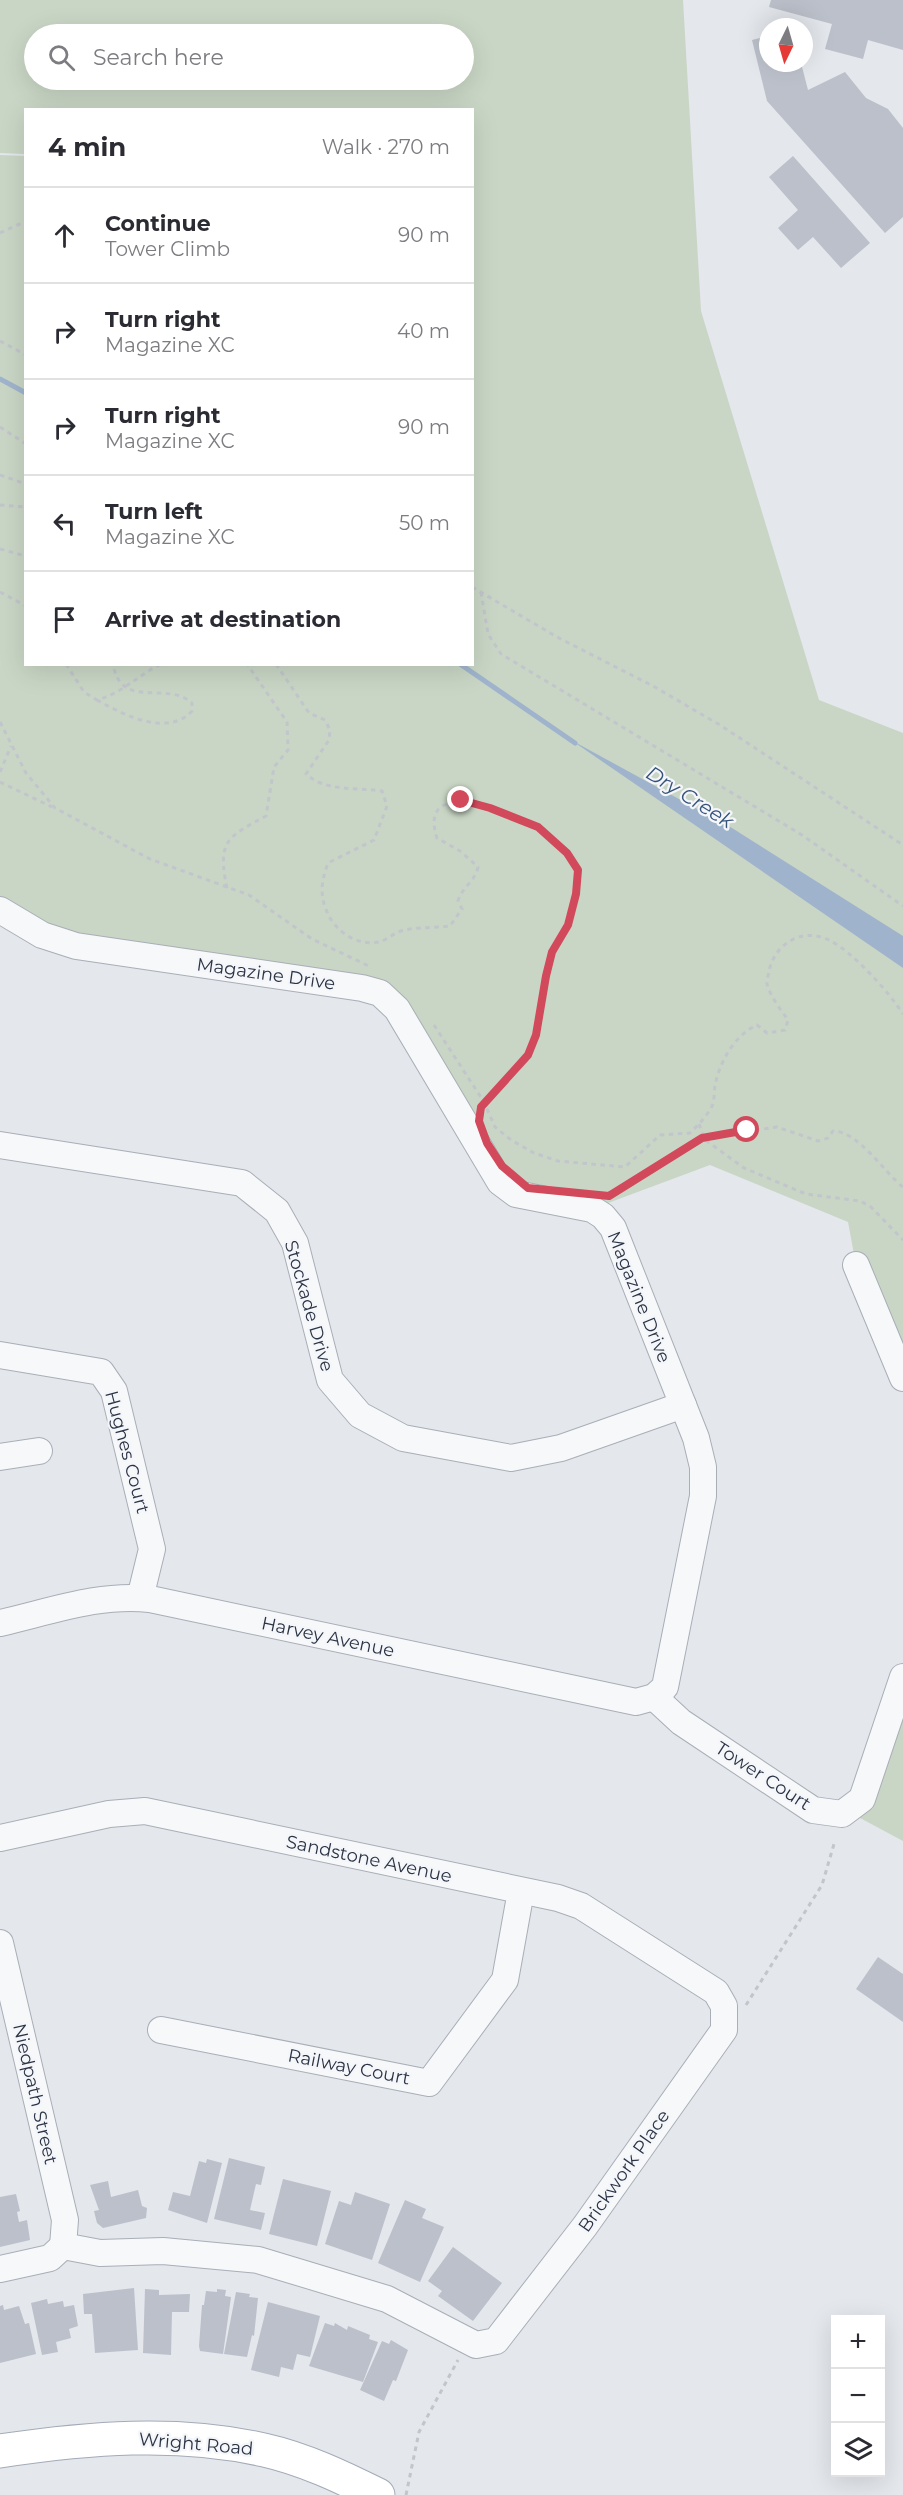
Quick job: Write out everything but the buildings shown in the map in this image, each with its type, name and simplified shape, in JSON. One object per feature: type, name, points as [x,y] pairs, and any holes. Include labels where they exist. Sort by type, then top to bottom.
[{"type":"main road","name":"Wright Road","points":[[0,2451],[54,2442],[77,2444],[136,2437],[189,2439],[241,2446],[304,2463],[378,2495]]},
{"type":"main road","name":"Wright Road","points":[[0,2465],[56,2453],[77,2444]]},
{"type":"street","name":"Magazine Drive","points":[[0,910],[42,935],[67,944],[362,988],[387,998],[397,1009],[500,1182],[516,1194],[592,1209],[608,1221],[617,1237],[700,1450],[703,1496],[665,1687],[654,1697]]},
{"type":"street","name":"Stockade Drive","points":[[0,1145],[242,1183],[277,1211],[295,1243],[330,1380],[360,1415],[403,1438],[511,1458],[561,1448],[683,1404]]},
{"type":"street","points":[[856,1265],[903,1378]]},
{"type":"street","name":"Hughes Court","points":[[0,1355],[100,1372],[114,1391],[152,1548],[140,1598]]},
{"type":"street","points":[[0,1457],[39,1450]]},
{"type":"street","name":"Harvey Avenue","points":[[0,1623],[102,1600],[140,1598],[636,1702],[654,1697]]},
{"type":"street","name":"Tower Court","points":[[654,1697],[681,1722],[813,1810],[842,1815],[862,1799],[903,1677]]},
{"type":"street","name":"Sandstone Avenue","points":[[0,1838],[109,1814],[145,1811],[521,1891],[581,1906],[716,1992]]},
{"type":"street","name":"Railway Court","points":[[161,2030],[429,2083],[505,1980],[521,1891]]},
{"type":"street","name":"Niedpath Street","points":[[0,1944],[65,2220],[63,2246]]},
{"type":"street","name":"Brickwork Place","points":[[486,2343],[585,2226],[724,2030],[724,2006],[716,1992]]},
{"type":"street","points":[[0,2269],[50,2258],[63,2246],[100,2253],[163,2251],[258,2260],[387,2299],[486,2343]]},
{"type":"path","points":[[0,232],[24,222]]},
{"type":"path","points":[[0,341],[24,354]]},
{"type":"path","points":[[0,428],[24,443]]},
{"type":"path","points":[[0,476],[24,483]]},
{"type":"path","points":[[0,505],[24,507]]},
{"type":"path","points":[[0,549],[24,555]]},
{"type":"path","points":[[474,588],[557,637],[654,687],[720,725],[903,845]]},
{"type":"path","points":[[0,592],[24,605]]},
{"type":"path","points":[[480,592],[488,634],[501,654],[802,835],[903,906]]},
{"type":"path","points":[[67,666],[84,692],[143,721],[169,722],[182,719],[192,711],[192,703],[179,695],[136,692],[125,688],[118,683],[114,666]]},
{"type":"path","points":[[97,700],[125,688],[143,673],[157,666]]},
{"type":"path","points":[[0,782],[55,808],[150,859],[227,888],[222,866],[225,849],[237,831],[266,816],[274,766],[288,750],[287,722],[248,666]]},
{"type":"path","points":[[277,666],[309,713],[325,720],[330,730],[330,740],[306,774],[315,782],[345,789],[381,791],[387,806],[374,840],[328,863],[324,873],[321,890],[323,906],[331,921],[344,935],[361,941],[378,942],[402,930],[450,926],[457,918],[462,909],[458,901],[461,892],[476,877],[478,867],[460,851],[447,846],[437,838],[434,819],[438,809],[447,802],[472,802],[538,827],[567,853],[578,870],[576,894],[568,925],[552,952],[536,1035],[528,1055],[484,1101],[480,1114]]},
{"type":"path","points":[[0,722],[26,773],[55,808]]},
{"type":"path","points":[[0,772],[11,745]]},
{"type":"path","points":[[534,1153],[558,1161],[625,1167],[660,1135],[690,1133],[713,1106],[716,1083],[737,1039],[757,1025],[767,1033],[785,1030],[788,1020],[767,984],[771,963],[779,950],[795,937],[828,939],[854,957],[865,972],[889,993],[903,1014]]},
{"type":"path","points":[[699,1124],[704,1139],[744,1168],[806,1194],[860,1201],[879,1214],[903,1240]]},
{"type":"path","points":[[600,1195],[609,1196],[645,1171],[704,1139],[777,1126],[818,1141],[828,1138],[833,1131],[842,1131],[860,1145],[903,1188]]},
{"type":"path","points":[[746,2005],[822,1885],[834,1844]]},
{"type":"path","points":[[406,2495],[419,2432],[424,2422],[457,2361],[486,2343]]},
{"type":"green space","points":[[0,0],[683,0],[701,311],[819,700],[903,733],[903,1378],[856,1265],[848,1222],[710,1165],[592,1209],[507,1188],[387,999],[58,942],[0,910],[0,155],[24,156],[24,666],[474,666],[474,108],[24,108],[24,154],[0,153]]},
{"type":"green space","points":[[903,1664],[903,1841],[847,1811],[886,1726]]},
{"type":"water","points":[[571,740],[732,828],[903,936],[903,968]]},
{"type":"waterway","name":"Dry Creek","points":[[0,379],[24,392]]},
{"type":"waterway","name":"Dry Creek","points":[[463,666],[575,743]]},
{"type":"route","points":[[461,800],[490,808],[538,827],[567,853],[578,870],[576,894],[568,925],[552,952],[536,1035],[528,1055],[481,1107],[479,1121],[487,1143],[502,1166],[528,1188],[550,1192],[609,1196],[645,1171],[702,1138],[747,1130]]}]
